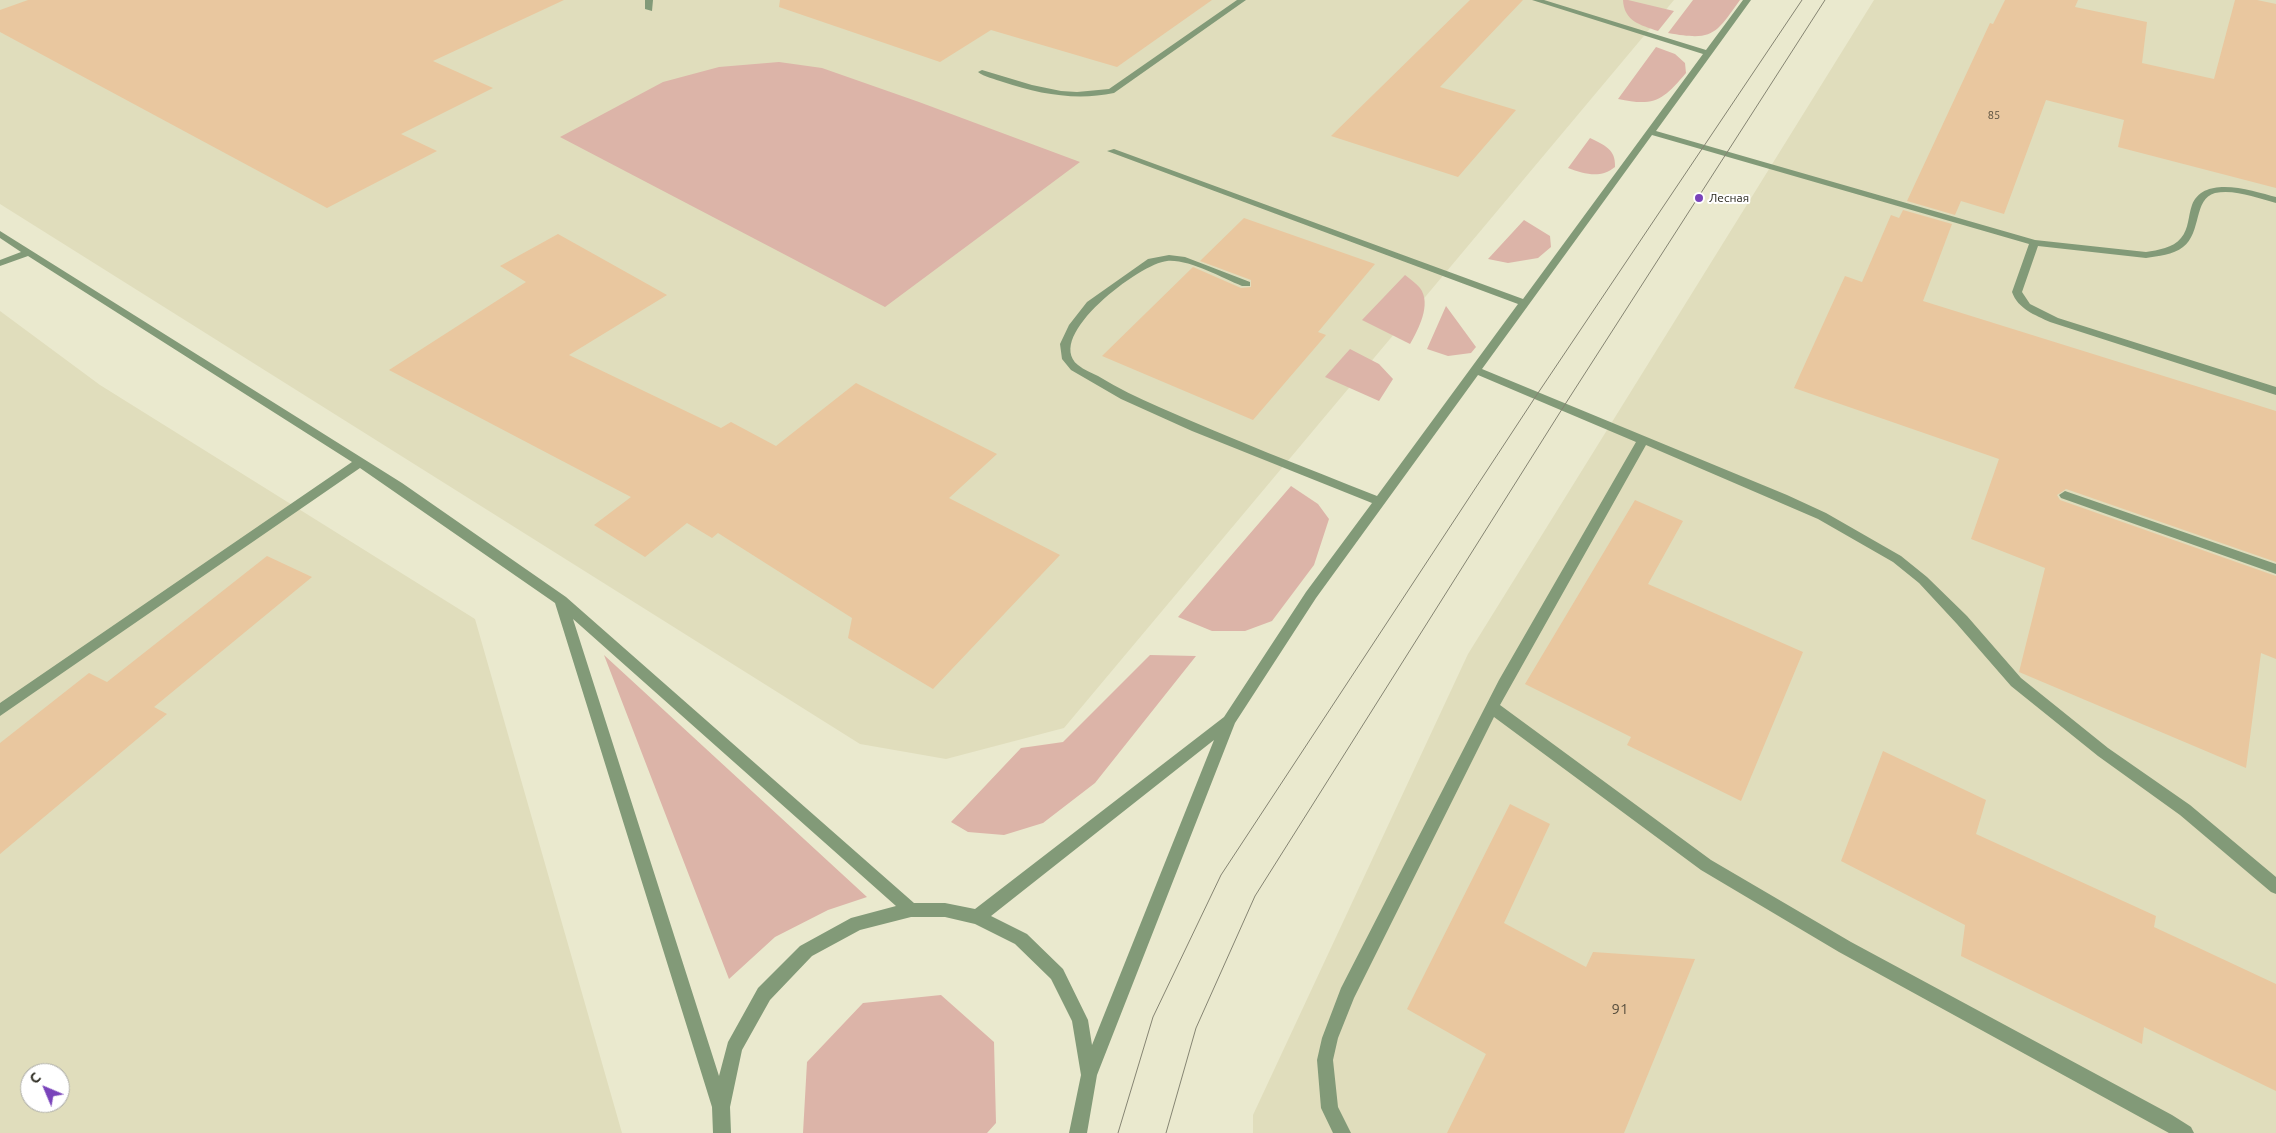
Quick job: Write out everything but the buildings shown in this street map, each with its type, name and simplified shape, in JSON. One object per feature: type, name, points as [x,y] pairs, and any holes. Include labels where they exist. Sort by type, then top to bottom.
[{"type":"street","points":[[648,0],[649,9]]},
{"type":"street","points":[[982,72],[1032,90],[1051,94],[1094,95],[1111,91],[1242,0]]},
{"type":"street","points":[[1536,0],[1708,53]]},
{"type":"street","points":[[1078,1133],[1089,1075],[1229,721],[1311,595],[1747,0]]},
{"type":"street","points":[[1650,132],[2034,243],[2146,255],[2164,252],[2178,247],[2186,239],[2199,200],[2205,194],[2234,190],[2276,200]]},
{"type":"street","points":[[1111,151],[1524,303]]},
{"type":"street","points":[[0,234],[27,253],[398,486],[561,600],[911,910]]},
{"type":"street","points":[[2034,243],[2017,292],[2019,299],[2028,307],[2054,320],[2276,391]]},
{"type":"street","points":[[0,263],[27,253]]},
{"type":"street","points":[[1246,284],[1185,260],[1170,258],[1151,262],[1091,304],[1074,325],[1065,344],[1067,359],[1075,368],[1125,396],[1196,428],[1379,502]]},
{"type":"street","points":[[1476,370],[1783,498],[1822,516],[1897,559],[1923,580],[1962,620],[2016,682],[2103,752],[2185,810],[2276,887]]},
{"type":"street","points":[[1342,1133],[1330,1108],[1325,1060],[1330,1038],[1347,994],[1492,707],[1643,440]]},
{"type":"street","points":[[0,710],[360,462]]},
{"type":"street","points":[[2066,495],[2276,569]]},
{"type":"street","points":[[561,600],[721,1107]]},
{"type":"street","points":[[1492,707],[1653,828],[1706,865],[1845,947],[2185,1133]]},
{"type":"street","points":[[976,917],[1229,721]]},
{"type":"street","points":[[722,1133],[721,1107],[734,1048],[764,994],[806,952],[857,923],[911,910],[945,910],[976,917],[1022,939],[1057,974],[1080,1020],[1089,1075]]},
{"type":"shaded area","points":[[0,0],[1674,0],[1064,728],[946,759],[860,744],[0,204]]},
{"type":"shaded area","points":[[1623,0],[1674,11],[1658,31],[1634,21],[1626,13]]},
{"type":"shaded area","points":[[1693,0],[1740,0],[1725,21],[1712,33],[1695,36],[1668,33]]},
{"type":"shaded area","points":[[1874,0],[2276,0],[2276,1133],[1253,1133],[1253,1115],[1468,654]]},
{"type":"shaded area","points":[[1656,47],[1675,54],[1685,63],[1686,73],[1671,90],[1657,99],[1641,102],[1618,99]]},
{"type":"shaded area","points":[[779,62],[822,68],[1080,162],[885,307],[560,137],[663,82],[719,67]]},
{"type":"shaded area","points":[[1590,138],[1608,148],[1615,161],[1615,167],[1598,174],[1568,168]]},
{"type":"shaded area","points":[[1524,220],[1550,236],[1551,247],[1538,258],[1508,263],[1488,259]]},
{"type":"shaded area","points":[[1405,275],[1420,288],[1425,302],[1417,332],[1410,344],[1362,320]]},
{"type":"shaded area","points":[[1446,306],[1476,347],[1471,353],[1448,356],[1427,349]]},
{"type":"shaded area","points":[[0,311],[100,385],[475,619],[622,1133],[0,1133]]},
{"type":"shaded area","points":[[1350,349],[1379,364],[1393,379],[1379,401],[1325,377]]},
{"type":"shaded area","points":[[1291,486],[1318,504],[1329,519],[1314,565],[1272,621],[1245,631],[1212,631],[1178,617]]},
{"type":"shaded area","points":[[604,655],[867,897],[828,910],[775,937],[729,979]]},
{"type":"shaded area","points":[[1150,655],[1196,656],[1095,783],[1043,823],[1004,835],[968,832],[951,822],[1021,748],[1063,742]]},
{"type":"shaded area","points":[[941,995],[994,1042],[996,1123],[987,1133],[803,1133],[807,1062],[863,1003]]},
{"type":"tram line","points":[[1118,1133],[1153,1017],[1221,875],[1536,396],[1802,0]]},
{"type":"tram line","points":[[1166,1133],[1196,1028],[1255,896],[1564,406],[1825,0]]},
{"type":"place","name":"Лесная","points":[[1699,198]]}]
